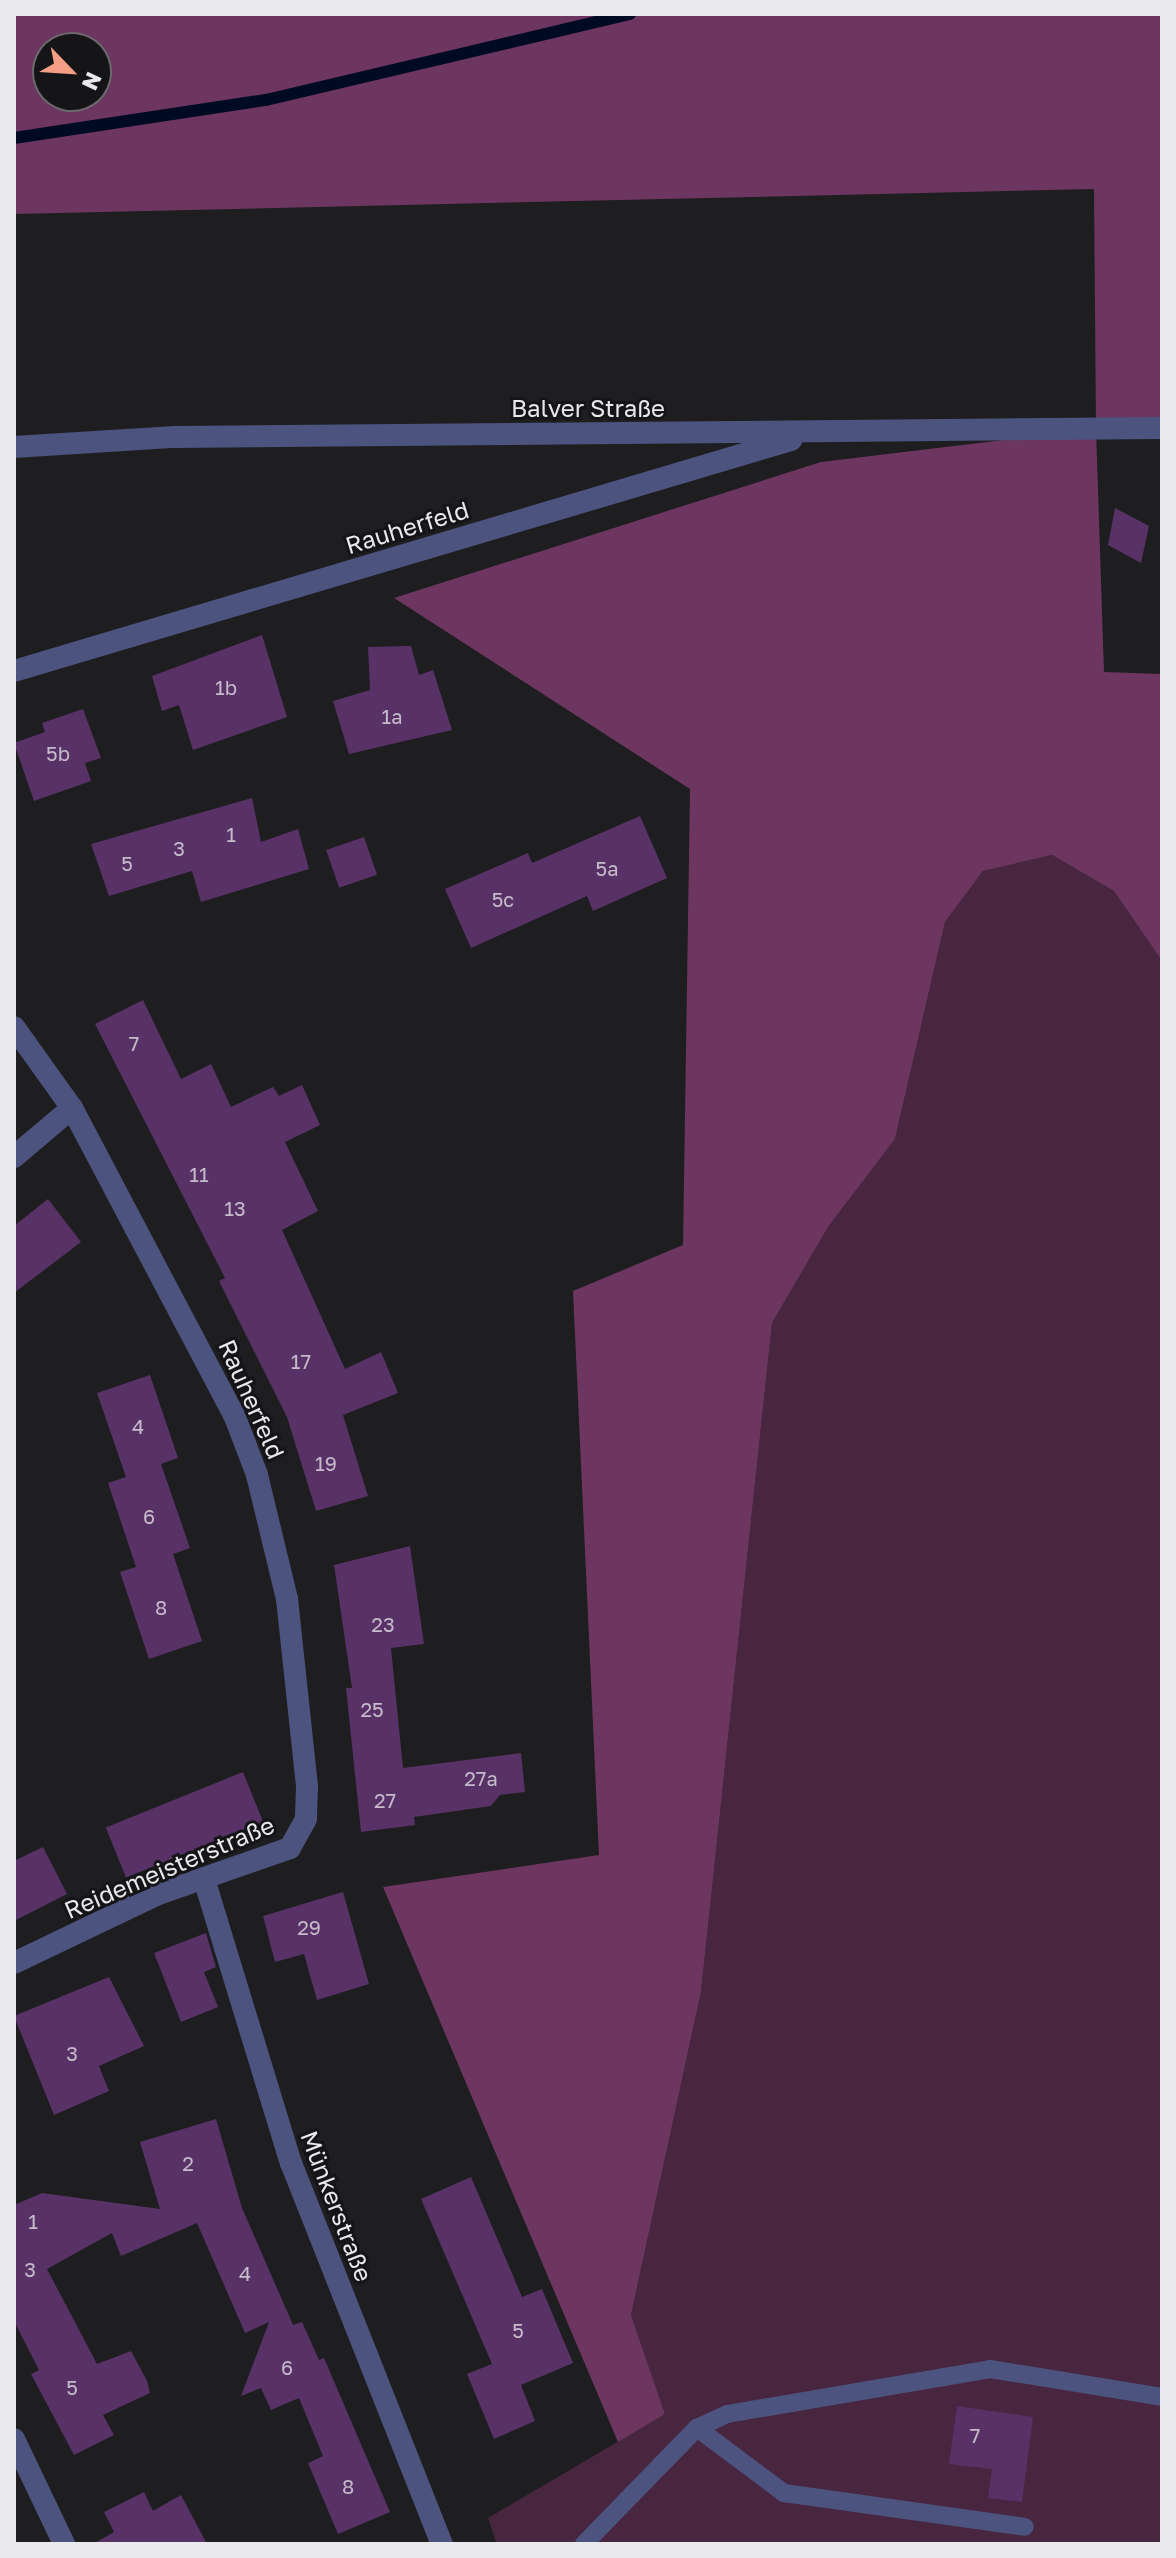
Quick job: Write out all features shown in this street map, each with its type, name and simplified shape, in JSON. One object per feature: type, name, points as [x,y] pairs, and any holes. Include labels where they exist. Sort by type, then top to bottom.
[{"type":"street","name":"Balver Straße","points":[[14,447],[175,437],[1162,428]]},
{"type":"street","name":"Rauherfeld","points":[[14,671],[815,433]]},
{"type":"street","name":"Rauherfeld","points":[[14,1027],[72,1108],[191,1326],[257,1475],[287,1599],[304,1732],[306,1819],[298,1837]]},
{"type":"street","points":[[14,1157],[72,1108]]},
{"type":"street","name":"Reidemeisterstraße","points":[[14,1963],[204,1879],[278,1853],[298,1837]]},
{"type":"street","name":"Münkerstraße","points":[[204,1879],[291,2163],[442,2544]]},
{"type":"street","points":[[14,2439],[64,2544]]},
{"type":"lane","points":[[584,2544],[697,2428],[727,2414],[990,2369],[1162,2397]]},
{"type":"lane","points":[[697,2428],[784,2493],[1025,2527]]},
{"type":"shaded area","points":[[14,14],[1162,14],[1162,428],[1096,429],[1094,189],[14,214]]},
{"type":"shaded area","points":[[1096,429],[1104,672],[1162,674],[1162,961],[1114,891],[1052,855],[983,871],[945,922],[895,1139],[828,1227],[772,1323],[701,1992],[631,2315],[665,2414],[618,2442],[383,1887],[599,1855],[573,1291],[683,1245],[690,789],[394,598],[821,462]]},
{"type":"shaded area","points":[[1052,855],[1114,891],[1162,961],[1162,2544],[497,2544],[488,2518],[665,2414],[631,2315],[701,1992],[772,1323],[828,1227],[895,1139],[945,922],[983,871]]},
{"type":"building","points":[[1115,508],[1149,526],[1141,563],[1108,545]]},
{"type":"building","points":[[262,635],[287,717],[193,750],[179,705],[162,711],[152,676]]},
{"type":"building","points":[[411,646],[419,675],[433,670],[452,730],[349,754],[333,701],[370,690],[368,647]]},
{"type":"building","points":[[83,709],[101,758],[85,763],[91,781],[34,801],[14,743],[45,732],[42,723]]},
{"type":"building","points":[[252,798],[261,842],[298,829],[309,869],[201,902],[192,871],[109,896],[91,844]]},
{"type":"building","points":[[640,816],[667,878],[593,911],[587,896],[471,948],[445,889],[528,853],[532,863]]},
{"type":"building","points":[[364,837],[377,875],[339,888],[326,850]]},
{"type":"building","points":[[143,1000],[181,1079],[211,1064],[231,1107],[273,1087],[279,1096],[302,1085],[320,1125],[285,1142],[318,1211],[282,1230],[345,1369],[381,1352],[398,1393],[343,1415],[368,1496],[316,1511],[287,1417],[219,1281],[225,1278],[95,1024]]},
{"type":"building","points":[[48,1199],[81,1242],[14,1293],[14,1226]]},
{"type":"building","points":[[150,1375],[178,1458],[161,1464],[190,1548],[173,1554],[202,1641],[149,1659],[120,1572],[136,1567],[108,1483],[126,1477],[97,1393]]},
{"type":"building","points":[[410,1546],[424,1644],[391,1648],[403,1768],[521,1753],[525,1792],[500,1795],[491,1806],[414,1817],[415,1825],[361,1832],[346,1688],[352,1688],[334,1565]]},
{"type":"building","points":[[243,1772],[263,1822],[126,1878],[106,1827]]},
{"type":"building","points":[[43,1847],[67,1894],[14,1921],[14,1861]]},
{"type":"building","points":[[343,1892],[369,1984],[317,2000],[304,1954],[275,1962],[263,1916]]},
{"type":"building","points":[[206,1933],[216,1967],[204,1972],[218,2007],[181,2022],[154,1953]]},
{"type":"building","points":[[109,1977],[144,2046],[99,2066],[109,2091],[54,2115],[14,2016]]},
{"type":"building","points":[[216,2119],[242,2208],[293,2325],[302,2322],[319,2360],[324,2358],[390,2512],[338,2534],[308,2463],[323,2456],[299,2398],[271,2410],[261,2388],[241,2396],[269,2322],[245,2333],[197,2223],[121,2256],[112,2233],[47,2269],[97,2364],[131,2351],[147,2381],[150,2393],[103,2415],[114,2435],[74,2455],[31,2374],[39,2370],[14,2321],[14,2205],[42,2193],[160,2209],[140,2142]]},
{"type":"building","points":[[471,2177],[522,2297],[542,2289],[573,2363],[521,2385],[535,2421],[494,2439],[467,2374],[492,2364],[421,2199]]},
{"type":"building","points":[[957,2406],[1033,2417],[1022,2502],[988,2498],[992,2469],[949,2464]]},
{"type":"building","points":[[144,2492],[153,2511],[181,2495],[207,2544],[93,2544],[114,2532],[104,2512]]},
{"type":"waterway","points":[[14,138],[266,100],[630,14]]}]
